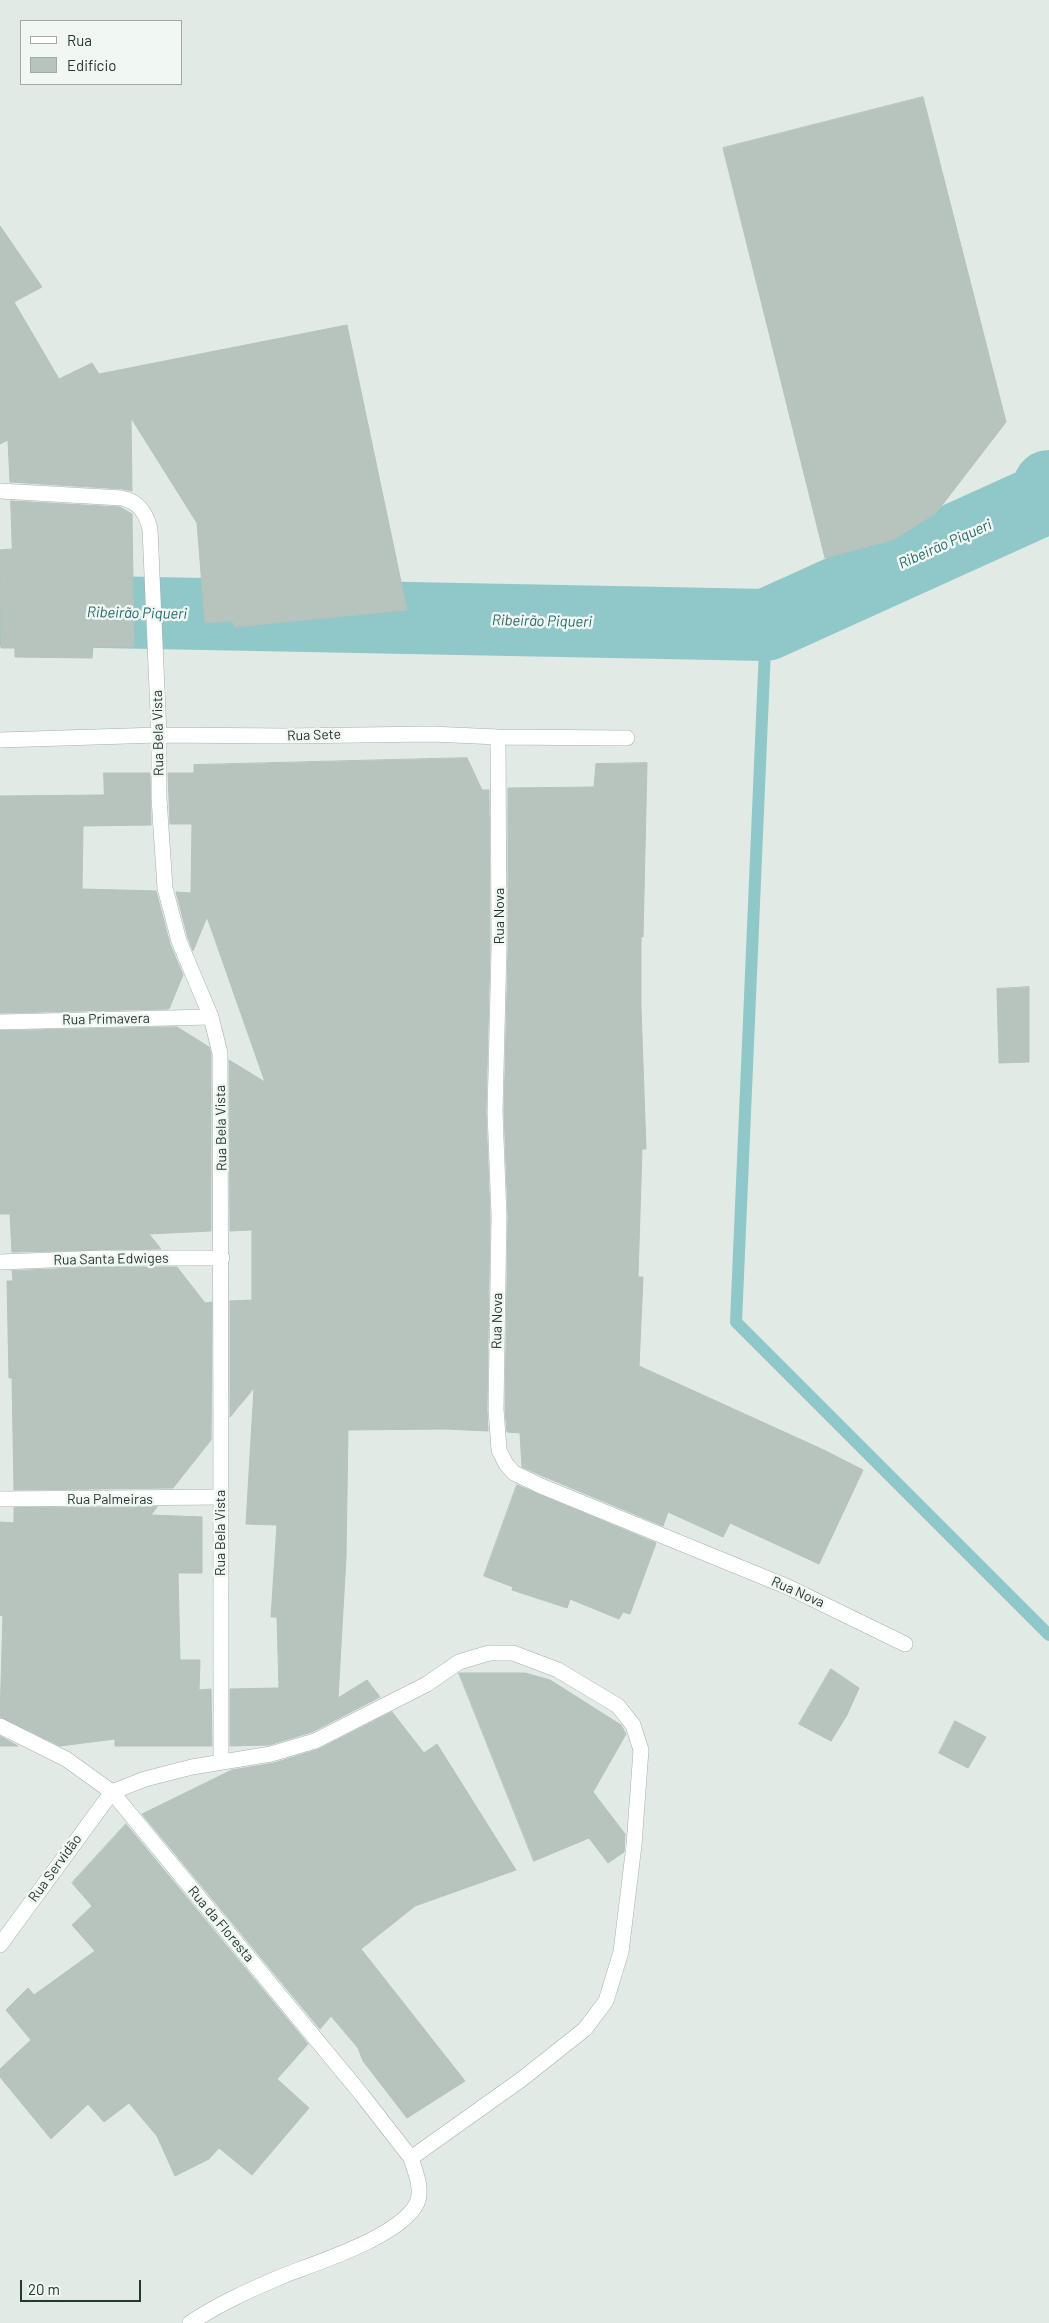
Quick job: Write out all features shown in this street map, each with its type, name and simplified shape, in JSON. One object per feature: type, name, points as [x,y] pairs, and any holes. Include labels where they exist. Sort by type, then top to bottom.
[{"type":"street","name":"Rua Bela Vista","points":[[0,491],[131,500],[140,506],[146,516],[150,529],[159,735],[159,798],[166,888],[179,941],[211,1017],[220,1053],[223,1386],[220,1497],[221,1762]]},
{"type":"street","name":"Rua Sete","points":[[0,740],[159,735],[430,734],[498,737],[627,738]]},
{"type":"street","name":"Rua Nova","points":[[498,737],[499,949],[495,1112],[499,1216],[496,1409],[499,1450],[506,1464],[514,1473],[541,1486],[788,1587],[905,1644]]},
{"type":"street","name":"Rua Primavera","points":[[0,1022],[211,1017]]},
{"type":"street","name":"Rua Santa Edwiges","points":[[0,1262],[103,1258],[222,1258]]},
{"type":"street","name":"Rua Palmeiras","points":[[0,1499],[220,1497]]},
{"type":"street","points":[[112,1792],[145,1779],[192,1766],[271,1754],[315,1741],[427,1684],[459,1662],[488,1653],[513,1653],[558,1670],[618,1706],[633,1725],[641,1750],[634,1845],[621,1952],[606,2001],[585,2029],[522,2079],[411,2158],[418,2184],[418,2200],[412,2211],[396,2224],[377,2237],[223,2302],[190,2323]]},
{"type":"street","name":"Rua da Floresta","points":[[0,1726],[66,1759],[112,1792],[362,2095],[411,2158]]},
{"type":"street","name":"Rua Servidão","points":[[0,1945],[112,1792]]},
{"type":"building","points":[[923,97],[1006,422],[936,513],[893,540],[825,558],[723,148]]},
{"type":"building","points":[[0,226],[42,287],[14,302],[59,379],[92,363],[99,374],[347,325],[407,610],[235,627],[232,621],[205,623],[197,523],[131,418],[132,491],[10,482],[8,440],[0,444]]},
{"type":"building","points":[[11,501],[120,507],[132,514],[134,647],[93,647],[92,658],[15,657],[15,648],[1,648],[0,550],[12,549]]},
{"type":"building","points":[[467,758],[482,790],[489,790],[490,949],[486,1112],[490,1216],[488,1431],[445,1429],[348,1430],[346,1557],[338,1698],[367,1680],[380,1697],[312,1732],[269,1745],[230,1746],[230,1689],[279,1688],[277,1617],[271,1617],[277,1525],[246,1524],[254,1388],[230,1417],[230,1301],[252,1300],[252,1230],[230,1231],[229,1060],[265,1082],[207,917],[193,951],[188,938],[176,892],[191,893],[192,824],[170,824],[168,773],[194,773],[194,765]]},
{"type":"building","points":[[647,763],[643,937],[641,936],[641,1008],[646,1149],[642,1149],[638,1277],[643,1277],[639,1366],[826,1451],[863,1470],[819,1564],[730,1523],[723,1537],[668,1512],[663,1526],[545,1477],[522,1467],[520,1433],[507,1432],[505,1409],[508,1216],[504,1112],[508,949],[508,788],[594,787],[596,764]]},
{"type":"building","points":[[104,773],[150,773],[151,825],[83,826],[82,889],[156,891],[170,944],[183,975],[169,1009],[0,1013],[0,796],[104,795]]},
{"type":"building","points":[[1029,987],[1029,1062],[999,1063],[997,989]]},
{"type":"building","points":[[177,1027],[209,1047],[211,1054],[211,1231],[149,1234],[161,1249],[12,1252],[10,1214],[0,1214],[0,1031]]},
{"type":"building","points":[[103,1267],[177,1267],[205,1303],[212,1302],[211,1440],[173,1488],[14,1490],[12,1378],[9,1378],[7,1281],[13,1281],[12,1271]]},
{"type":"building","points":[[517,1485],[656,1543],[630,1614],[623,1612],[619,1619],[570,1599],[567,1608],[512,1590],[513,1587],[484,1576]]},
{"type":"building","points":[[157,1507],[151,1515],[202,1517],[202,1573],[178,1573],[180,1660],[200,1660],[199,1690],[211,1689],[212,1746],[115,1746],[115,1739],[60,1746],[0,1717],[3,1616],[0,1615],[0,1522],[14,1523],[14,1508]]},
{"type":"building","points":[[831,1669],[859,1688],[847,1715],[831,1741],[799,1724]]},
{"type":"building","points":[[459,1673],[525,1673],[550,1680],[621,1725],[626,1734],[593,1792],[625,1834],[624,1852],[608,1863],[589,1838],[534,1861]]},
{"type":"building","points":[[392,1712],[424,1753],[437,1744],[516,1870],[415,1906],[361,1949],[465,2081],[407,2118],[363,2061],[358,2048],[331,2016],[320,2029],[142,1814],[232,1770],[274,1763],[319,1749]]},
{"type":"building","points":[[955,1721],[986,1737],[968,1768],[939,1753]]},
{"type":"building","points":[[0,1736],[18,1746],[0,1746]]},
{"type":"building","points":[[126,1824],[308,2044],[277,2079],[309,2108],[252,2175],[219,2148],[209,2159],[175,2176],[157,2136],[129,2103],[104,2122],[88,2104],[51,2139],[0,2077],[0,2069],[31,2040],[6,2010],[28,1988],[34,1995],[95,1951],[72,1925],[92,1906],[72,1883]]},
{"type":"waterway","name":"Ribeirão Piqueri","points":[[0,610],[766,625],[1042,500],[1049,486]]},
{"type":"waterway","points":[[766,625],[736,1322],[1049,1635]]}]
